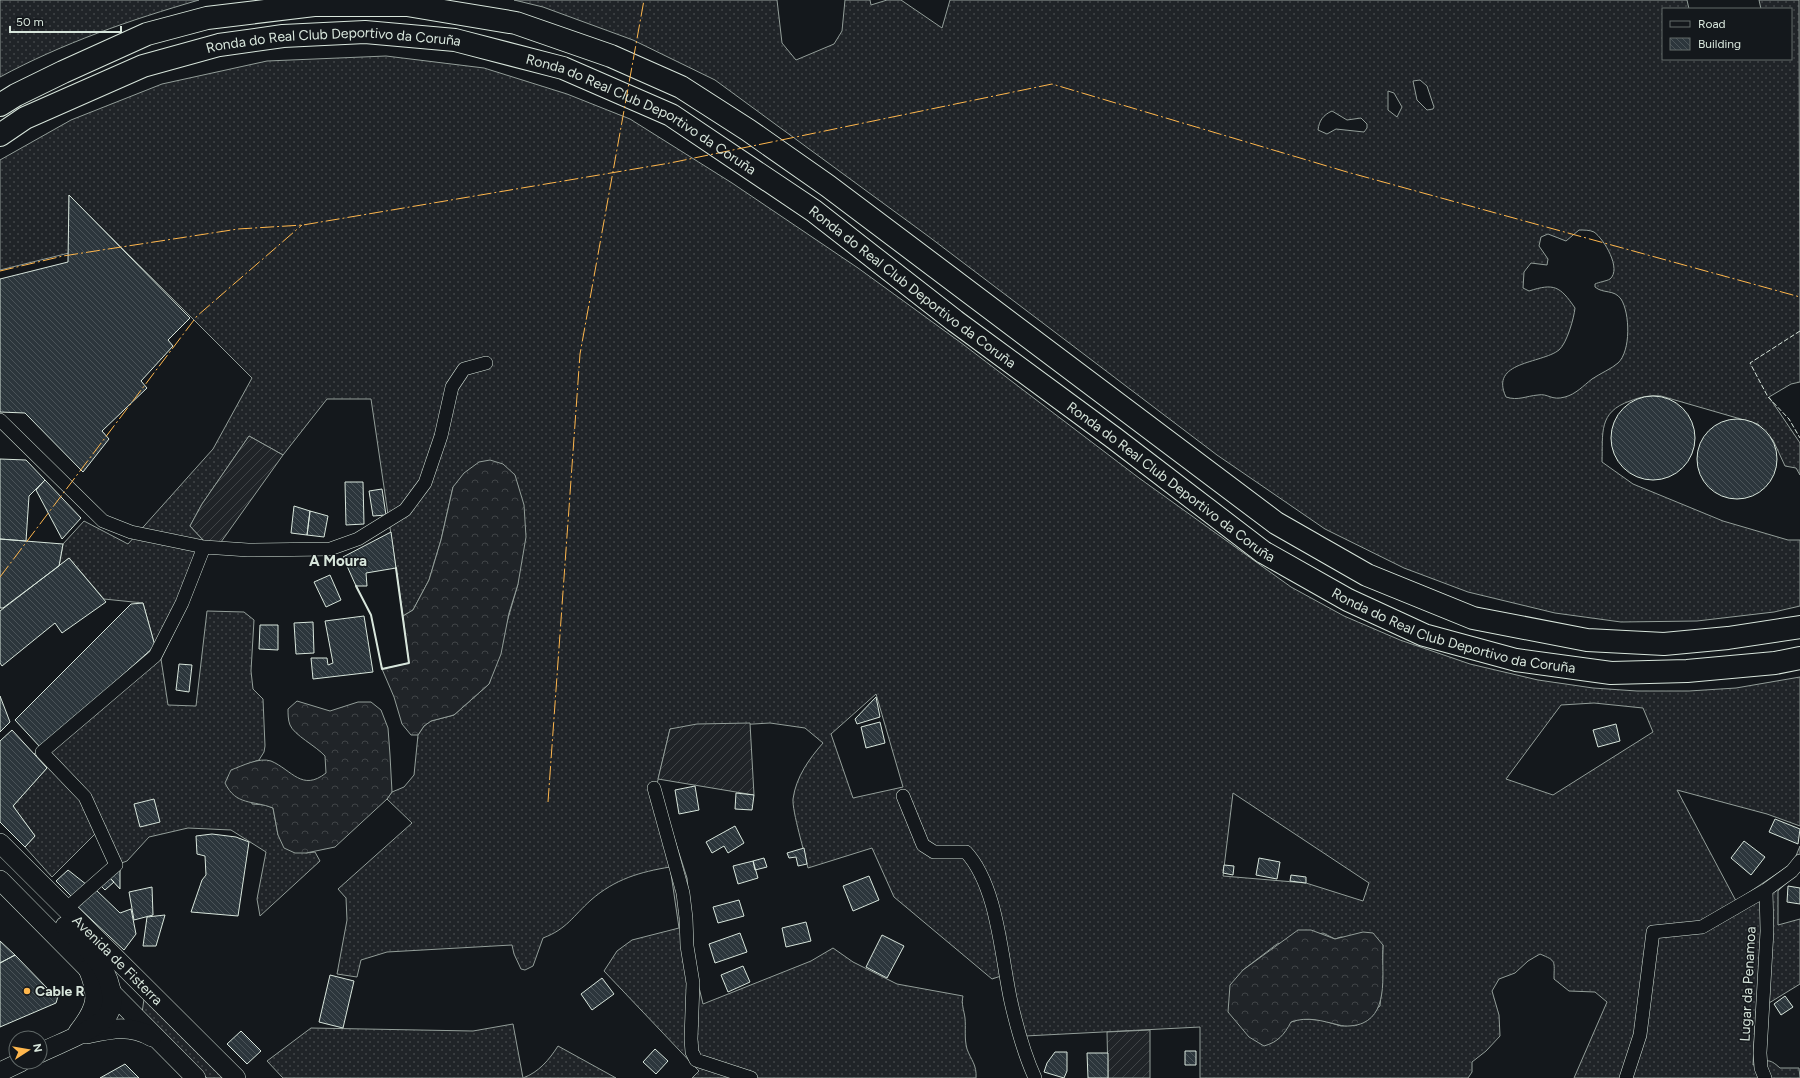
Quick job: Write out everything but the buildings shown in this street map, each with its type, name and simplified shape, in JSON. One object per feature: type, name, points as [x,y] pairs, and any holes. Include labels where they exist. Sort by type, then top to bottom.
[{"type":"highway","name":"Ronda do Real Club Deportivo da Coruña","points":[[0,105],[16,95],[56,75],[147,34],[207,18],[314,5],[407,5],[516,23],[611,56],[681,87],[828,186],[1276,523],[1367,575],[1473,618],[1587,640],[1664,644],[1728,638],[1800,628]]},
{"type":"highway","name":"Ronda do Real Club Deportivo da Coruña","points":[[0,135],[24,118],[143,66],[219,45],[283,36],[365,32],[455,40],[563,68],[671,115],[814,211],[955,321],[1114,438],[1264,552],[1348,600],[1424,635],[1516,660],[1611,673],[1687,671],[1775,664],[1800,658]]},
{"type":"main road","name":"Avenida de Fisterra","points":[[0,843],[236,1078]]},
{"type":"main road","points":[[0,854],[18,877],[98,960],[110,980],[112,992]]},
{"type":"main road","name":"Avenida de Fisterra","points":[[0,880],[196,1078]]},
{"type":"main road","points":[[48,1049],[74,1036],[88,1019],[95,1004],[95,986],[88,968]]},
{"type":"main road","name":"Avenida de Fisterra","points":[[74,1036],[99,1022],[108,1015],[112,1005],[112,992]]},
{"type":"main road","name":"Avenida de Fisterra","points":[[74,1036],[107,1029],[136,1029],[159,1041]]},
{"type":"street","points":[[0,420],[103,521],[131,532],[204,548],[248,550],[330,549],[358,539],[385,524],[405,510],[425,483],[441,436],[452,387],[464,370],[486,363]]},
{"type":"street","points":[[66,909],[116,865],[85,797],[42,752],[155,656],[182,603],[204,548]]},
{"type":"street","points":[[654,788],[683,893],[687,946],[693,984],[692,1052],[696,1060],[751,1078]]},
{"type":"street","points":[[903,796],[923,845],[934,852],[966,852],[975,862],[994,911],[1011,1002],[1023,1045],[1035,1078]]},
{"type":"street","name":"Lugar da Penamoa","points":[[1626,1078],[1640,1035],[1653,932],[1702,927],[1766,890],[1792,871],[1800,861]]},
{"type":"street","name":"Lugar da Penamoa","points":[[1765,1078],[1760,1053],[1767,931],[1766,890]]},
{"type":"green space","points":[[0,0],[199,0],[97,33],[48,53],[0,77]]},
{"type":"green space","points":[[514,0],[777,0],[782,43],[796,60],[834,44],[842,31],[845,0],[870,0],[871,5],[887,0],[901,0],[942,28],[950,0],[1687,0],[1689,8],[1662,8],[1662,60],[1792,60],[1792,8],[1761,8],[1759,0],[1799,0],[1800,382],[1791,384],[1769,397],[1800,443],[1800,475],[1796,468],[1785,466],[1773,440],[1758,424],[1661,396],[1638,398],[1612,411],[1607,417],[1604,425],[1602,462],[1633,484],[1723,521],[1788,540],[1800,540],[1800,606],[1774,612],[1697,621],[1621,622],[1555,613],[1468,592],[1404,568],[1325,529],[1217,455],[928,236],[715,80],[633,40],[543,7]],"holes":[[[1420,80],[1427,86],[1434,107],[1433,109],[1427,110],[1417,100],[1413,81]],[[1388,91],[1394,93],[1402,107],[1397,117],[1388,110]],[[1332,111],[1347,120],[1361,118],[1367,124],[1367,128],[1364,132],[1336,129],[1327,134],[1318,130],[1322,119],[1326,114]],[[1579,230],[1589,230],[1594,232],[1607,247],[1613,262],[1613,274],[1610,279],[1595,284],[1595,287],[1615,294],[1621,299],[1624,305],[1628,332],[1625,350],[1622,357],[1618,363],[1592,379],[1569,396],[1560,398],[1553,398],[1544,395],[1518,398],[1506,397],[1503,385],[1505,376],[1519,365],[1551,355],[1559,350],[1565,342],[1572,324],[1575,308],[1565,295],[1556,288],[1545,287],[1529,291],[1523,288],[1524,272],[1531,263],[1547,265],[1548,259],[1539,246],[1541,237],[1548,234],[1566,241]]]},
{"type":"green space","points":[[386,56],[484,68],[567,94],[630,119],[732,183],[858,268],[960,342],[1139,478],[1291,587],[1344,616],[1400,640],[1470,664],[1538,680],[1593,688],[1637,691],[1689,691],[1736,688],[1800,677],[1800,826],[1767,814],[1677,790],[1736,901],[1793,863],[1800,846],[1800,870],[1778,891],[1778,925],[1800,919],[1800,984],[1756,1011],[1753,1065],[1770,1061],[1780,1068],[1799,1068],[1800,1078],[1574,1078],[1607,1002],[1595,992],[1569,991],[1554,979],[1554,965],[1552,960],[1540,954],[1528,961],[1515,973],[1499,979],[1492,991],[1499,1015],[1500,1036],[1486,1051],[1472,1062],[1472,1072],[1468,1078],[1200,1078],[1200,1027],[1025,1036],[1001,976],[992,979],[894,897],[872,848],[808,868],[793,805],[793,799],[800,776],[813,755],[823,743],[805,728],[770,723],[670,729],[657,784],[687,878],[696,975],[703,1004],[811,961],[833,948],[853,962],[897,984],[963,996],[962,1004],[965,1018],[966,1045],[975,1066],[976,1078],[692,1078],[699,1071],[604,971],[617,951],[632,940],[679,928],[670,867],[638,874],[609,887],[600,893],[558,931],[543,938],[533,966],[525,970],[521,969],[514,954],[512,945],[387,952],[361,960],[357,977],[337,974],[347,920],[346,898],[338,889],[412,823],[387,799],[392,792],[404,787],[414,775],[418,735],[424,726],[431,721],[454,715],[489,684],[518,584],[453,487],[441,540],[429,580],[413,610],[403,616],[371,399],[327,399],[283,455],[249,436],[202,504],[190,526],[205,542],[187,606],[161,659],[168,705],[196,706],[207,611],[244,612],[254,620],[251,671],[253,689],[263,699],[265,746],[264,752],[259,760],[245,765],[252,804],[265,805],[273,808],[278,835],[306,853],[315,852],[320,861],[260,916],[257,899],[266,852],[231,830],[188,828],[149,837],[127,861],[116,865],[95,834],[52,877],[25,847],[35,836],[13,806],[47,768],[34,754],[155,646],[143,603],[104,599],[69,558],[59,566],[63,544],[84,521],[128,544],[213,449],[252,378],[69,195],[69,253],[0,270],[0,160],[71,120],[162,84],[267,61]],"holes":[[[876,694],[903,787],[853,798],[831,734]],[[1594,703],[1643,708],[1653,732],[1553,795],[1506,779],[1561,705]],[[1233,793],[1369,883],[1363,901],[1306,883],[1223,876]],[[1323,933],[1335,939],[1341,937],[1383,945],[1380,1006],[1357,1025],[1341,1026],[1321,1020],[1301,1019],[1291,1022],[1243,970],[1277,944]]]},
{"type":"green space","points":[[249,436],[283,455],[221,542],[205,542],[190,526],[202,504]]},
{"type":"green space","points":[[490,460],[503,464],[515,475],[524,505],[526,537],[518,584],[509,613],[501,654],[489,684],[454,715],[431,721],[424,726],[418,735],[411,735],[402,724],[394,697],[382,669],[409,663],[403,616],[413,610],[429,580],[441,540],[453,487],[464,473],[479,462]]},
{"type":"green space","points":[[297,701],[330,711],[358,702],[371,702],[381,710],[388,728],[390,755],[392,792],[387,799],[335,847],[306,853],[295,853],[284,848],[278,835],[273,808],[240,799],[229,790],[225,783],[231,770],[251,762],[261,760],[271,761],[297,778],[304,780],[318,778],[326,773],[325,756],[300,737],[290,725],[288,719],[288,709]]},
{"type":"green space","points":[[750,723],[754,795],[658,779],[670,729],[697,724]]},
{"type":"green space","points":[[1298,930],[1311,930],[1335,939],[1363,932],[1373,933],[1383,945],[1381,999],[1372,1017],[1363,1023],[1345,1026],[1309,1019],[1297,1020],[1291,1022],[1286,1031],[1277,1040],[1264,1046],[1249,1037],[1228,1012],[1230,985],[1243,970]]},
{"type":"green space","points":[[144,999],[224,1078],[207,1078],[142,1013]]},
{"type":"green space","points":[[513,1024],[523,1078],[283,1078],[267,1061],[311,1028],[473,1031]]},
{"type":"green space","points":[[1150,1030],[1150,1078],[1108,1078],[1107,1032]]},
{"type":"green space","points":[[558,1046],[616,1078],[523,1078],[543,1065]]},
{"type":"fence","points":[[1800,331],[1750,363],[1768,397],[1789,419],[1800,438]]},
{"type":"wall","points":[[356,586],[371,615],[382,669],[409,663],[396,568]]},
{"type":"power","points":[[548,802],[580,354],[644,0]]},
{"type":"power","points":[[0,271],[63,256],[238,229],[303,225],[670,163],[1052,84],[1347,172],[1800,297]]},
{"type":"power","points":[[0,577],[197,316],[302,225]]},
{"type":"place","name":"Cable R","points":[[27,991]]},
{"type":"district","name":"A Moura","points":[[338,561]]}]
